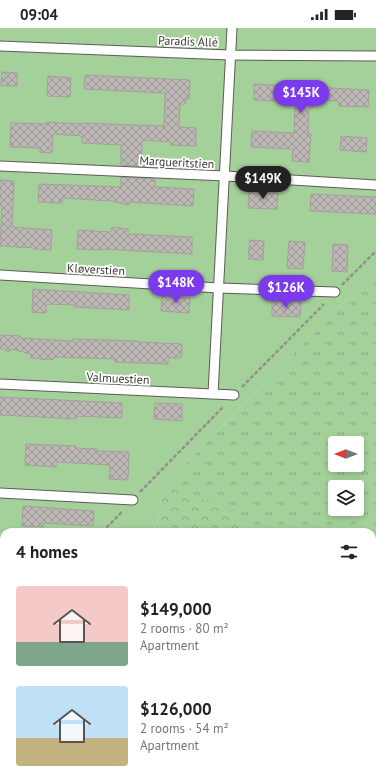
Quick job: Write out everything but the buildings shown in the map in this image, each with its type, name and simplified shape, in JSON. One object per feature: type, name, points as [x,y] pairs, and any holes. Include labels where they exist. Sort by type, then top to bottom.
[{"type":"lane","points":[[213,394],[232,28]]},
{"type":"lane","name":"Paradis Allé","points":[[0,46],[230,55],[376,56]]},
{"type":"lane","name":"Margueritstien","points":[[0,166],[225,176],[376,185]]},
{"type":"lane","name":"Kløverstien","points":[[0,275],[219,288],[335,292]]},
{"type":"lane","name":"Valmuestien","points":[[0,384],[234,395]]},
{"type":"lane","points":[[0,493],[133,500]]},
{"type":"green space","points":[[0,28],[376,28],[376,269],[164,486],[157,528],[0,528]]},
{"type":"green space","points":[[376,269],[376,528],[240,528],[242,523],[164,486]]},
{"type":"green space","points":[[164,486],[233,510],[242,523],[240,528],[157,528]]}]
